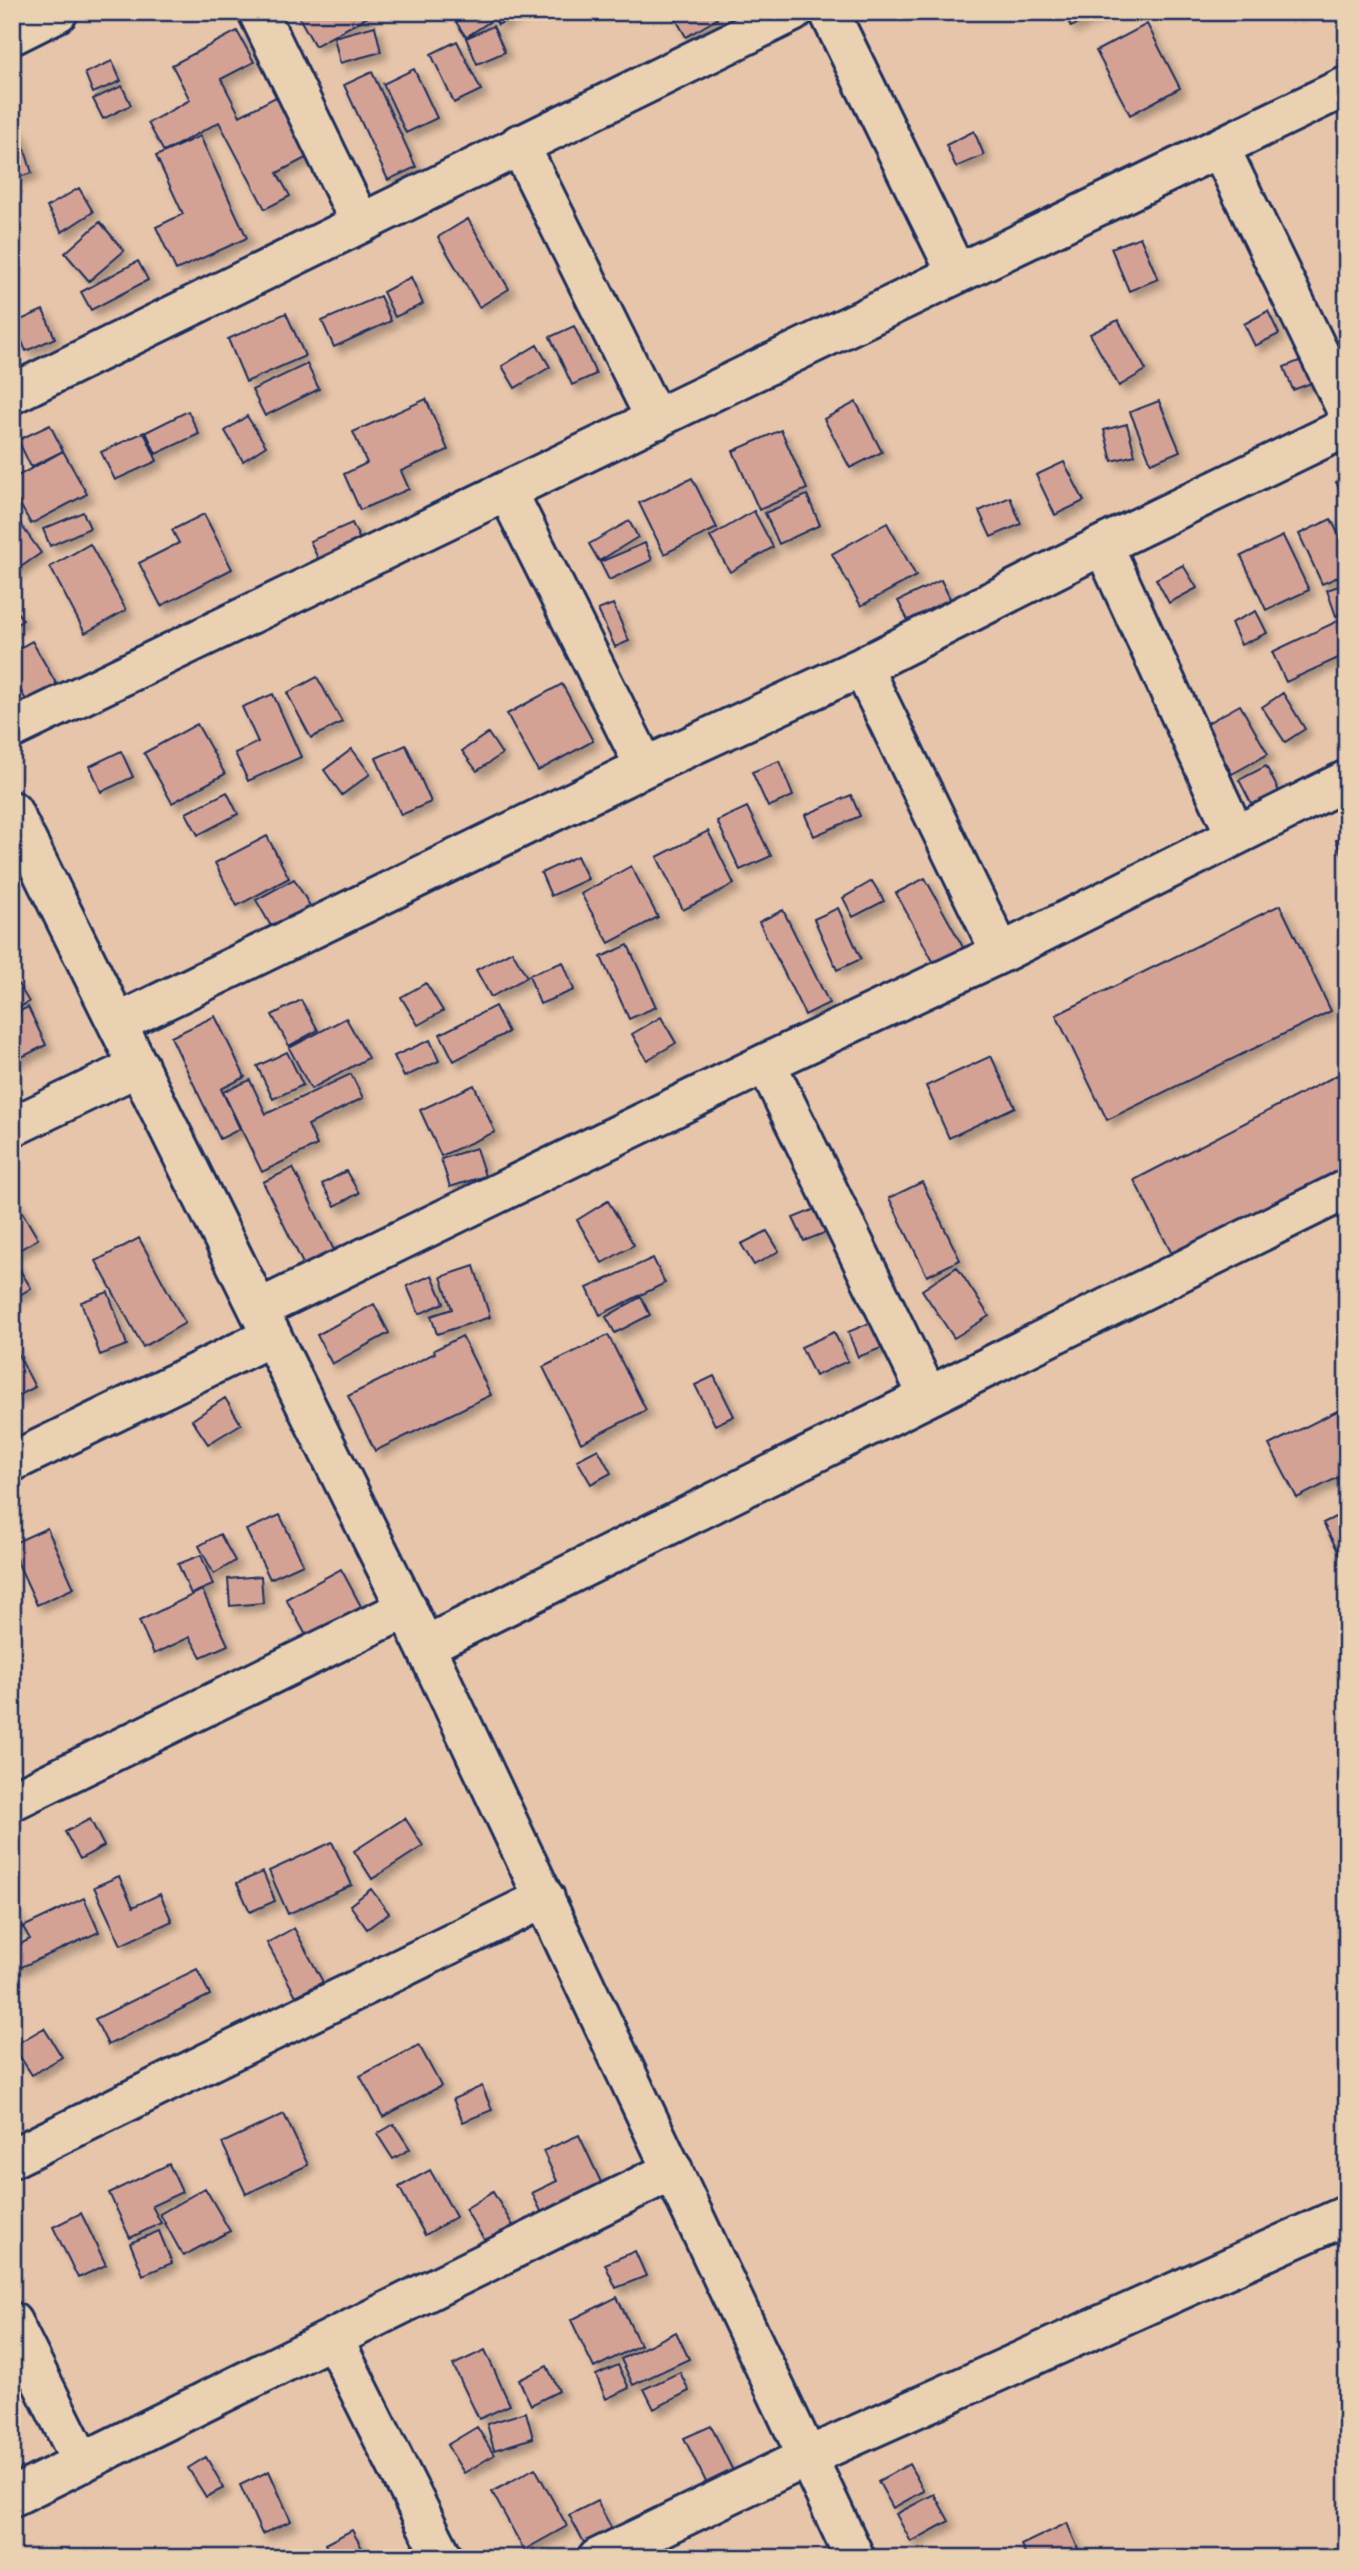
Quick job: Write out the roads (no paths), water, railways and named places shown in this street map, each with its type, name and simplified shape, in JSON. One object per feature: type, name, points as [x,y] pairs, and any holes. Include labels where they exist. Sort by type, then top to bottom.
[{"type":"street","points":[[12,35],[58,12]]},
{"type":"street","points":[[258,12],[360,222]]},
{"type":"street","points":[[12,394],[793,12]]},
{"type":"street","points":[[829,12],[957,274]]},
{"type":"street","points":[[12,729],[1347,86]]},
{"type":"street","points":[[519,144],[656,420]]},
{"type":"street","points":[[1220,148],[1347,411]]},
{"type":"street","points":[[118,1023],[645,767],[862,667],[1103,545],[1347,427]]},
{"type":"street","points":[[507,491],[645,767]]},
{"type":"street","points":[[1103,545],[1235,834]]},
{"type":"street","points":[[862,667],[1001,953]]},
{"type":"street","points":[[12,1462],[265,1322],[766,1063],[1001,953],[1347,780]]},
{"type":"street","points":[[12,811],[407,1608],[855,2558]]},
{"type":"street","points":[[766,1063],[928,1396]]},
{"type":"street","points":[[12,1127],[139,1066]]},
{"type":"street","points":[[425,1646],[1347,1189]]},
{"type":"street","points":[[12,1801],[407,1608]]},
{"type":"street","points":[[12,2158],[545,1898]]},
{"type":"street","points":[[12,2497],[673,2170]]},
{"type":"street","points":[[598,2558],[807,2457],[1347,2215]]},
{"type":"street","points":[[12,2322],[82,2463]]},
{"type":"street","points":[[333,2339],[443,2558]]}]
